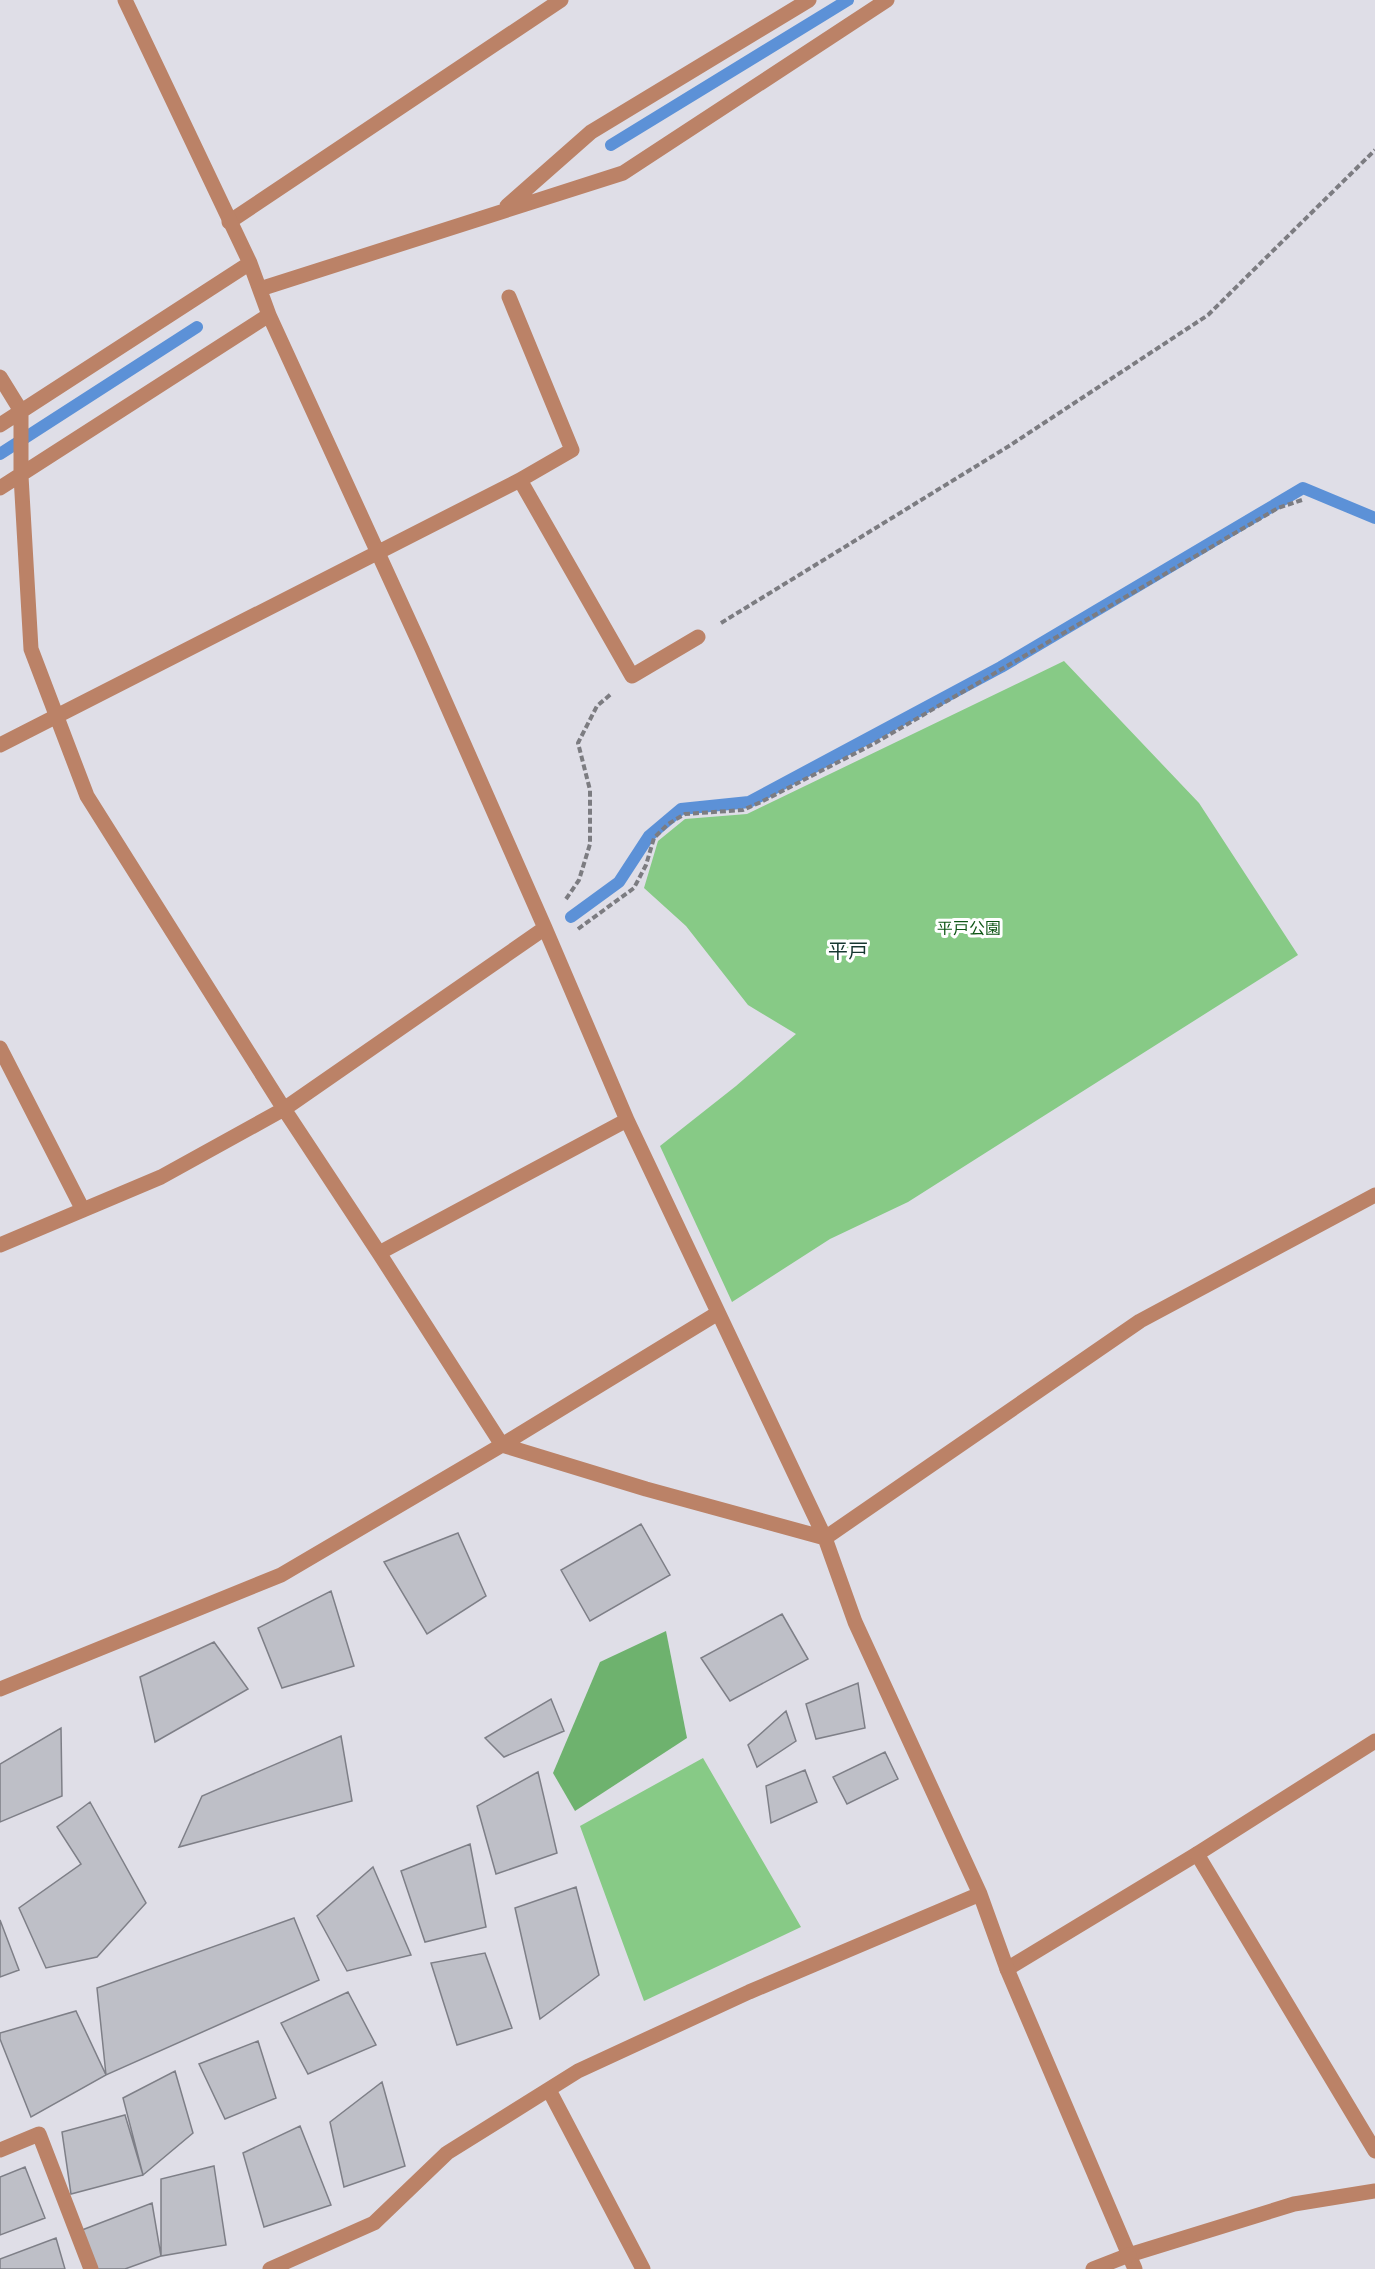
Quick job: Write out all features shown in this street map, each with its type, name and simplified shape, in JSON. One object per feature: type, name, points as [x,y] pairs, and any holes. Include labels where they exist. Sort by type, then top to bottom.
[{"type":"street","points":[[125,0],[250,262],[269,315],[545,928],[627,1120],[825,1538],[855,1622],[980,1894],[1007,1969],[1132,2262]]},
{"type":"street","points":[[230,222],[561,0]]},
{"type":"street","points":[[502,211],[591,132],[808,0]]},
{"type":"street","points":[[260,289],[623,173],[887,0]]},
{"type":"street","points":[[0,425],[250,262]]},
{"type":"street","points":[[0,745],[57,718],[520,480],[572,450],[509,297]]},
{"type":"street","points":[[0,488],[269,315]]},
{"type":"street","points":[[0,377],[21,411],[21,476],[31,649],[87,796],[284,1109],[502,1445],[646,1489],[825,1538],[1140,1321],[1375,1195]]},
{"type":"street","points":[[520,480],[632,676],[698,637]]},
{"type":"street","points":[[0,1245],[161,1177],[284,1109],[545,928]]},
{"type":"street","points":[[0,1047],[83,1210]]},
{"type":"street","points":[[379,1253],[627,1120]]},
{"type":"street","points":[[0,1689],[280,1575],[502,1445],[718,1313]]},
{"type":"street","points":[[1007,1969],[1197,1854],[1375,1741]]},
{"type":"street","points":[[1197,1854],[1375,2151]]},
{"type":"street","points":[[270,2269],[374,2223],[447,2153],[579,2071],[749,1992],[980,1894]]},
{"type":"street","points":[[549,2090],[643,2269]]},
{"type":"street","points":[[0,2150],[39,2134],[92,2269]]},
{"type":"street","points":[[1093,2269],[1132,2262],[1294,2204],[1375,2192]]},
{"type":"path","points":[[698,637],[1009,446],[1208,315],[1375,150]]},
{"type":"path","points":[[553,947],[634,888],[646,865],[654,838],[668,824],[685,814],[743,810],[761,802],[875,743],[1278,508],[1302,500]]},
{"type":"path","points":[[545,928],[579,880],[590,844],[590,790],[579,743],[597,706],[632,676]]},
{"type":"green space","name":"平戸公園","points":[[1064,661],[1199,803],[1298,955],[908,1202],[830,1239],[732,1302],[660,1146],[736,1086],[796,1034],[748,1005],[686,926],[644,888],[658,841],[685,819],[747,814]]},
{"type":"green space","points":[[666,1631],[687,1738],[575,1811],[553,1773],[600,1662]]},
{"type":"green space","points":[[703,1758],[801,1927],[644,2001],[580,1826]]},
{"type":"building","points":[[641,1524],[670,1575],[590,1621],[561,1570]]},
{"type":"building","points":[[458,1533],[486,1596],[427,1634],[384,1562]]},
{"type":"building","points":[[331,1591],[354,1666],[282,1688],[258,1628]]},
{"type":"building","points":[[782,1614],[808,1659],[730,1701],[701,1658]]},
{"type":"building","points":[[214,1642],[248,1689],[155,1742],[140,1677]]},
{"type":"building","points":[[858,1683],[865,1728],[816,1739],[806,1704]]},
{"type":"building","points":[[551,1699],[564,1731],[504,1757],[485,1738]]},
{"type":"building","points":[[786,1711],[796,1741],[757,1767],[748,1745]]},
{"type":"building","points":[[61,1728],[62,1796],[0,1822],[0,1764]]},
{"type":"building","points":[[341,1736],[352,1801],[179,1847],[202,1796]]},
{"type":"building","points":[[885,1752],[898,1779],[847,1804],[833,1777]]},
{"type":"building","points":[[805,1770],[817,1802],[771,1823],[766,1786]]},
{"type":"building","points":[[538,1772],[557,1853],[496,1874],[477,1806]]},
{"type":"building","points":[[90,1802],[146,1903],[97,1957],[46,1968],[19,1908],[81,1864],[57,1827]]},
{"type":"building","points":[[470,1844],[486,1927],[425,1942],[401,1871]]},
{"type":"building","points":[[373,1867],[411,1955],[347,1971],[317,1916]]},
{"type":"building","points":[[576,1887],[599,1975],[540,2019],[515,1908]]},
{"type":"building","points":[[294,1918],[319,1980],[106,2075],[97,1988]]},
{"type":"building","points":[[0,1920],[19,1970],[0,1977]]},
{"type":"building","points":[[485,1953],[512,2028],[457,2045],[431,1963]]},
{"type":"building","points":[[348,1992],[376,2045],[308,2074],[281,2023]]},
{"type":"building","points":[[76,2011],[106,2075],[31,2117],[0,2039],[0,2033]]},
{"type":"building","points":[[258,2041],[276,2098],[225,2119],[199,2064]]},
{"type":"building","points":[[175,2071],[193,2133],[143,2175],[123,2098]]},
{"type":"building","points":[[382,2082],[405,2166],[344,2187],[330,2122]]},
{"type":"building","points":[[125,2115],[143,2175],[71,2194],[62,2132]]},
{"type":"building","points":[[300,2126],[331,2205],[264,2227],[243,2153]]},
{"type":"building","points":[[214,2166],[226,2245],[161,2256],[161,2179]]},
{"type":"building","points":[[25,2167],[45,2218],[0,2235],[0,2177]]},
{"type":"building","points":[[152,2203],[161,2256],[125,2269],[95,2269],[82,2230]]},
{"type":"building","points":[[56,2238],[65,2269],[0,2269],[0,2259]]},
{"type":"waterway","points":[[611,145],[848,0]]},
{"type":"waterway","points":[[0,454],[197,327]]},
{"type":"waterway","points":[[571,917],[619,882],[649,836],[681,809],[749,802],[1001,667],[1303,488],[1375,518]]},
{"type":"district","name":"平戸","points":[[848,951]]}]
